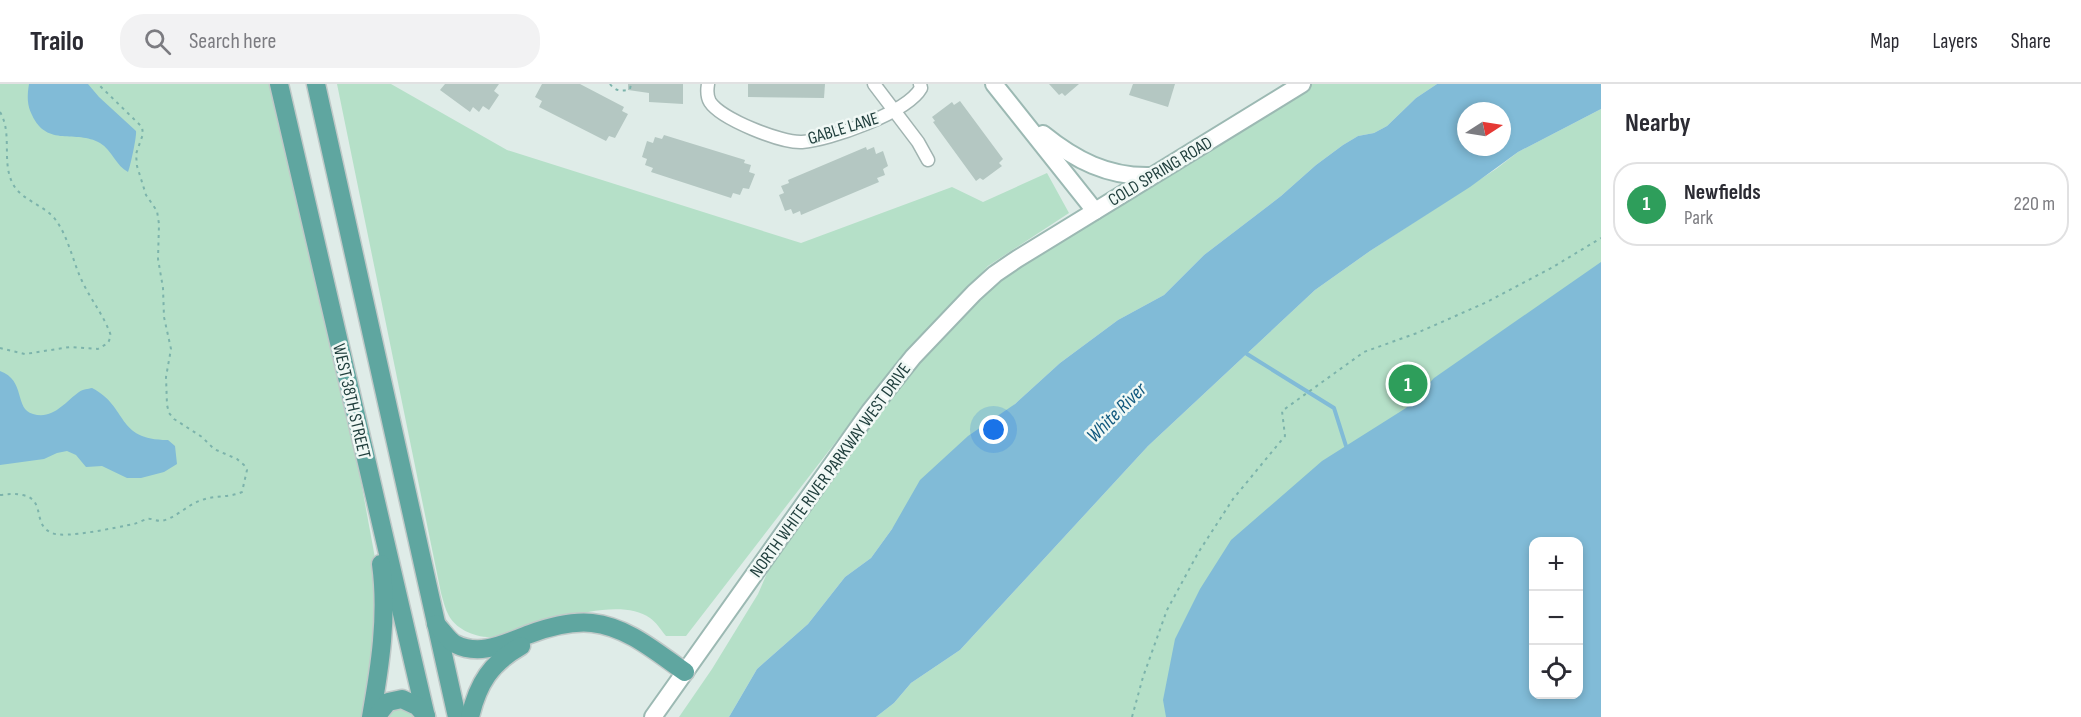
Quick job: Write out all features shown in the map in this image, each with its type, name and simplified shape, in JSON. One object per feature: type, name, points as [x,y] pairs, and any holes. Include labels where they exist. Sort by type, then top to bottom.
[{"type":"main road","name":"WEST 38TH STREET","points":[[279,84],[426,717]]},
{"type":"main road","name":"WEST 38TH STREET","points":[[316,84],[457,717]]},
{"type":"main road","points":[[372,488],[382,568],[383,616],[373,717]]},
{"type":"main road","points":[[435,623],[453,643],[473,649],[501,646],[530,634],[565,625],[592,623],[620,630],[685,672]]},
{"type":"main road","points":[[470,717],[477,691],[483,680],[505,655],[565,625]]},
{"type":"main road","points":[[373,717],[388,702],[402,699],[417,706],[426,717]]},
{"type":"street","name":"GABLE LANE","points":[[708,84],[708,97],[715,107],[757,131],[792,141],[806,141],[836,134],[895,112],[918,93],[921,88],[920,84]]},
{"type":"street","name":"GABLE LANE","points":[[874,84],[918,142],[928,160]]},
{"type":"street","name":"COLD SPRING ROAD","points":[[994,84],[1095,211],[1302,84]]},
{"type":"street","points":[[1017,112],[1061,149],[1090,164],[1129,177],[1153,176]]},
{"type":"street","name":"NORTH WHITE RIVER PARKWAY WEST DRIVE","points":[[653,717],[870,411],[913,357],[995,274],[1095,211]]},
{"type":"path","points":[[0,495],[20,493],[30,497],[43,526],[51,533],[65,535],[136,523],[148,518],[161,521],[202,500],[234,496],[242,492],[246,483],[247,470],[244,465],[237,459],[214,449],[202,437],[174,419],[169,413],[166,390],[171,349],[164,317],[163,288],[158,259],[159,224],[157,211],[147,195],[137,166],[136,154],[143,134],[142,127],[98,84]]},
{"type":"path","points":[[610,84],[624,92],[630,89],[632,84]]},
{"type":"path","points":[[0,112],[7,135],[11,182],[18,192],[54,218],[68,244],[85,287],[106,321],[111,336],[108,343],[98,349],[70,347],[26,354],[0,348]]},
{"type":"path","points":[[1131,717],[1167,610],[1198,553],[1233,499],[1285,436],[1282,411],[1364,352],[1417,333],[1487,302],[1601,238]]},
{"type":"green space","points":[[0,84],[270,84],[351,427],[375,558],[378,629],[364,717],[0,717]]},
{"type":"green space","points":[[337,84],[391,84],[507,150],[801,243],[952,187],[983,202],[1047,173],[1069,213],[988,266],[875,391],[686,636],[666,636],[650,618],[635,611],[617,609],[576,614],[500,637],[479,636],[465,631],[453,622],[446,610],[441,593]]},
{"type":"green space","points":[[1311,84],[1437,84],[1416,98],[1387,126],[1374,133],[1358,136],[1316,165],[1281,196],[1204,255],[1164,295],[1118,320],[1060,363],[1015,404],[892,529],[871,558],[845,577],[808,624],[757,669],[729,717],[679,717],[712,669],[758,594],[771,564],[893,393],[932,347],[997,279]]},
{"type":"green space","points":[[1601,109],[1601,717],[876,717],[894,703],[911,683],[960,650],[1148,446],[1315,290],[1370,251],[1496,169],[1518,152]]},
{"type":"green space","points":[[399,707],[406,709],[415,717],[381,717]]},
{"type":"water","points":[[29,84],[88,84],[136,131],[128,172],[100,143],[81,137],[54,135],[38,125],[29,108]]},
{"type":"water","name":"White River","points":[[1437,84],[1601,84],[1601,109],[1518,152],[1470,187],[1370,251],[1315,290],[1148,446],[960,650],[911,683],[894,703],[876,717],[729,717],[757,669],[808,624],[845,577],[871,558],[892,529],[920,480],[968,436],[1015,404],[1060,363],[1118,320],[1164,295],[1204,255],[1343,145],[1358,136],[1374,133],[1387,126],[1416,98]]},
{"type":"water","points":[[1601,262],[1601,717],[1166,717],[1163,700],[1175,639],[1200,589],[1231,540],[1322,461],[1406,408],[1434,378]]},
{"type":"water","points":[[0,371],[13,381],[23,406],[33,414],[53,412],[81,391],[92,388],[112,404],[130,429],[151,439],[168,440],[175,446],[177,464],[164,472],[141,478],[127,478],[102,466],[86,467],[76,455],[67,451],[44,459],[0,465]]},
{"type":"building","points":[[445,84],[499,84],[494,91],[499,95],[489,110],[483,106],[479,112],[473,107],[470,112],[440,90]]},
{"type":"building","points":[[542,84],[580,84],[624,107],[622,111],[628,114],[615,138],[609,136],[606,141],[539,107],[542,101],[535,97]]},
{"type":"building","points":[[628,84],[683,84],[683,104],[649,102],[649,93],[628,90]]},
{"type":"building","points":[[748,84],[825,84],[824,98],[748,97]]},
{"type":"building","points":[[1049,84],[1079,84],[1065,96],[1062,93],[1059,95]]},
{"type":"building","points":[[1133,84],[1175,84],[1168,107],[1129,95]]},
{"type":"building","points":[[960,101],[1003,159],[999,163],[1002,166],[983,180],[980,178],[976,181],[933,122],[935,121],[932,117],[952,102],[954,105]]},
{"type":"building","points":[[664,135],[745,160],[744,163],[751,165],[749,172],[755,174],[749,189],[743,188],[740,195],[733,193],[731,198],[651,172],[653,168],[645,165],[647,159],[642,157],[647,141],[653,143],[655,137],[662,139]]},
{"type":"building","points":[[866,147],[867,150],[874,147],[876,154],[883,151],[888,166],[883,169],[885,175],[877,178],[879,182],[801,215],[800,211],[793,214],[791,209],[785,211],[779,195],[784,193],[781,186],[789,183],[788,180]]},
{"type":"waterway","points":[[1247,354],[1334,408],[1346,446]]},
{"type":"place","name":"Newfields","points":[[1408,384]]}]
